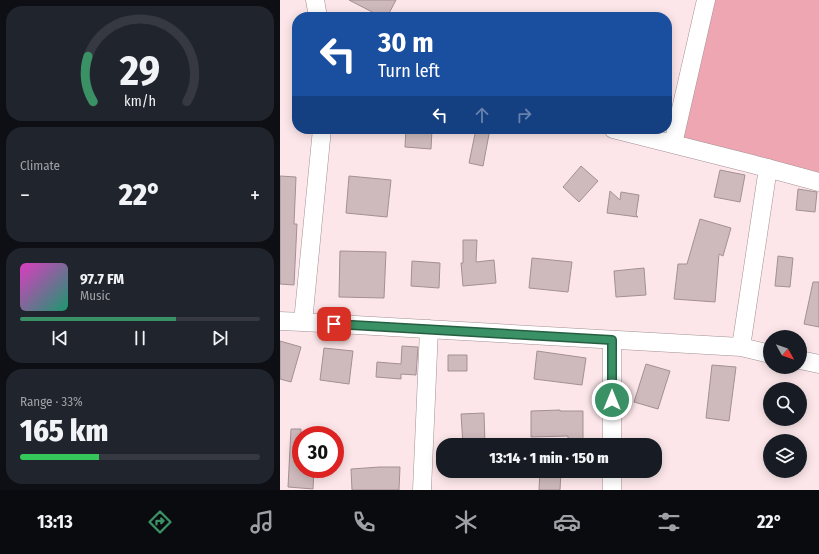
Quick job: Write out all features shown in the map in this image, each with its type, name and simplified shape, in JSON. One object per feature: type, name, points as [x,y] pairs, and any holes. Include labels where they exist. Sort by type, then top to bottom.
[{"type":"street","points":[[315,0],[317,12]]},
{"type":"street","points":[[673,144],[706,0]]},
{"type":"street","points":[[302,322],[321,134]]},
{"type":"street","points":[[633,134],[819,182]]},
{"type":"street","points":[[740,347],[768,168]]},
{"type":"street","points":[[280,322],[740,347],[763,352]]},
{"type":"street","points":[[422,490],[429,329]]},
{"type":"street","points":[[612,340],[612,438]]},
{"type":"street","points":[[807,361],[819,364]]},
{"type":"street","points":[[612,478],[612,490]]},
{"type":"shaded area","points":[[706,0],[819,0],[819,183],[673,144]]},
{"type":"building","points":[[349,0],[396,0],[390,12],[372,12]]},
{"type":"building","points":[[406,134],[432,134],[431,149],[405,147]]},
{"type":"building","points":[[475,134],[489,134],[483,166],[469,163]]},
{"type":"building","points":[[581,166],[598,181],[579,202],[563,187]]},
{"type":"building","points":[[720,170],[745,175],[740,202],[714,197]]},
{"type":"building","points":[[280,176],[296,177],[294,224],[297,224],[294,285],[280,284]]},
{"type":"building","points":[[349,176],[391,180],[387,217],[346,213]]},
{"type":"building","points":[[798,189],[817,192],[815,212],[796,210]]},
{"type":"building","points":[[610,191],[620,200],[621,192],[639,195],[636,215],[638,217],[607,213]]},
{"type":"building","points":[[700,219],[731,228],[723,256],[719,254],[715,302],[674,299],[678,264],[687,264]]},
{"type":"building","points":[[463,240],[477,240],[476,262],[494,260],[496,283],[463,286],[461,263],[463,263]]},
{"type":"building","points":[[340,251],[386,252],[384,298],[339,297]]},
{"type":"building","points":[[778,256],[793,258],[790,287],[775,286]]},
{"type":"building","points":[[532,258],[572,262],[568,292],[529,288]]},
{"type":"building","points":[[412,261],[440,263],[439,288],[411,286]]},
{"type":"building","points":[[644,268],[646,295],[616,297],[614,271]]},
{"type":"building","points":[[813,282],[819,282],[819,327],[804,324]]},
{"type":"building","points":[[280,341],[301,347],[291,382],[280,379]]},
{"type":"building","points":[[402,346],[418,347],[416,375],[401,374],[401,379],[376,377],[377,362],[401,364]]},
{"type":"building","points":[[324,348],[353,351],[349,384],[320,380]]},
{"type":"building","points":[[537,351],[586,358],[582,385],[534,379]]},
{"type":"building","points":[[448,355],[467,355],[467,371],[448,371]]},
{"type":"building","points":[[646,364],[670,371],[658,409],[634,402]]},
{"type":"building","points":[[712,365],[736,367],[729,421],[706,418]]},
{"type":"building","points":[[531,411],[583,411],[583,438],[568,438],[568,436],[531,437]]},
{"type":"building","points":[[484,413],[485,438],[463,438],[461,414]]},
{"type":"building","points":[[292,429],[292,478],[314,478],[313,489],[288,487]]},
{"type":"building","points":[[400,467],[399,490],[352,490],[351,469]]},
{"type":"building","points":[[540,478],[561,478],[560,490],[539,490]]},
{"type":"route","points":[[334,324],[612,340],[612,400]]}]
